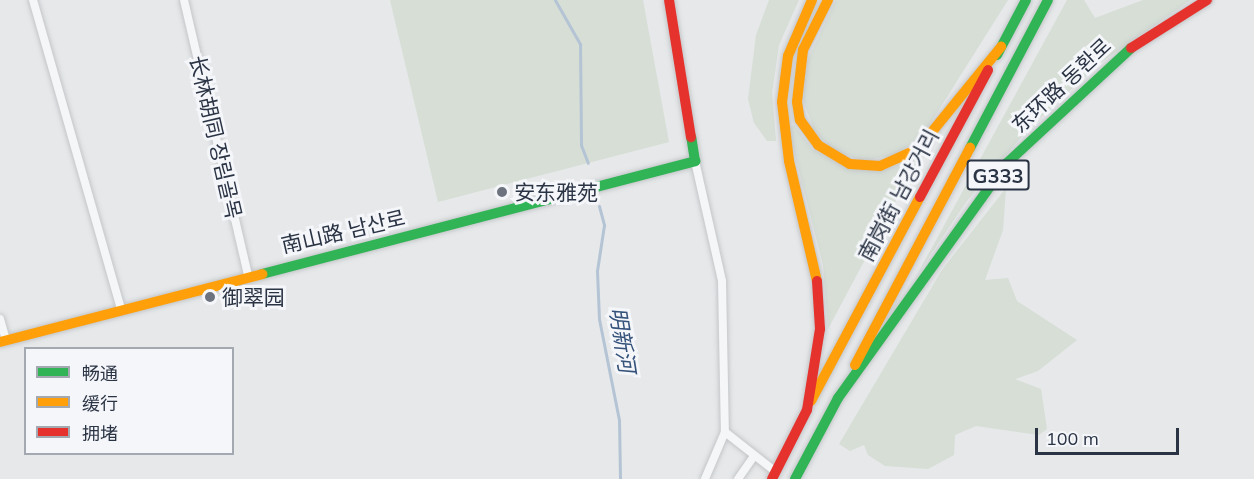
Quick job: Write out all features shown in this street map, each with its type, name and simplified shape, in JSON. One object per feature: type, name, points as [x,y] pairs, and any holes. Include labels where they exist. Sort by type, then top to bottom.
[{"type":"main road","points":[[669,0],[696,161]]},
{"type":"main road","points":[[807,410],[821,305],[782,102],[788,56],[812,0]]},
{"type":"main road","points":[[828,0],[803,50],[796,102],[800,120],[818,146],[850,165],[880,166],[918,149],[1001,47]]},
{"type":"main road","name":"南岗街 남강거리","points":[[774,475],[1026,0]]},
{"type":"main road","name":"南岗街 남강거리","points":[[838,398],[1048,0]]},
{"type":"main road","name":"东环路 동환로","points":[[838,398],[968,212],[1014,156],[1131,48],[1207,0]]},
{"type":"main road","name":"南山路 남산로","points":[[3,341],[248,274],[696,161]]},
{"type":"main road","name":"G333","points":[[795,479],[838,398]]},
{"type":"street","points":[[33,0],[120,308]]},
{"type":"street","name":"长林胡同 장림골목","points":[[184,0],[248,274]]},
{"type":"street","points":[[696,161],[722,281],[725,432],[705,479]]},
{"type":"street","points":[[0,319],[3,341]]},
{"type":"street","points":[[725,432],[774,475]]},
{"type":"street","points":[[738,479],[754,456]]},
{"type":"shaded area","points":[[390,0],[643,0],[669,142],[438,202]]},
{"type":"shaded area","points":[[769,0],[799,0],[779,45],[772,93],[776,141],[767,141],[754,123],[748,99],[756,35]]},
{"type":"shaded area","points":[[836,0],[1008,0],[923,135],[897,154],[864,161],[832,150],[814,130],[803,100],[807,61]]},
{"type":"shaded area","points":[[1067,0],[1084,0],[1095,18],[1143,0],[1191,0],[1100,63],[1029,128],[966,202],[917,275]]},
{"type":"shaded area","points":[[794,125],[812,149],[849,169],[889,168],[919,158],[828,329],[823,265],[788,128]]},
{"type":"shaded area","points":[[1006,188],[1003,230],[985,280],[1008,278],[1017,301],[1077,340],[1038,371],[1015,379],[1041,389],[1047,429],[1039,435],[976,426],[955,435],[954,455],[928,469],[885,466],[868,455],[864,445],[850,451],[839,444],[942,270]]},
{"type":"waterway","name":"明新河","points":[[555,0],[580,44],[581,145],[588,163]]},
{"type":"waterway","name":"明新河","points":[[599,206],[604,225],[597,271],[599,319],[619,420],[620,479]]},
{"type":"traffic: fast","points":[[997,55],[1026,0]]},
{"type":"traffic: fast","points":[[970,148],[1048,0]]},
{"type":"traffic: fast","points":[[795,479],[838,398],[1007,163],[1131,48]]},
{"type":"traffic: fast","points":[[262,274],[695,161],[691,137]]},
{"type":"traffic: slow","points":[[812,0],[788,56],[782,102],[789,161],[817,281]]},
{"type":"traffic: slow","points":[[828,0],[803,50],[797,102],[800,120],[818,145],[850,164],[880,166],[918,149],[1001,47]]},
{"type":"traffic: slow","points":[[855,365],[970,148]]},
{"type":"traffic: slow","points":[[811,401],[920,197]]},
{"type":"traffic: slow","points":[[0,342],[262,274]]},
{"type":"traffic: jam","points":[[669,0],[691,137]]},
{"type":"traffic: jam","points":[[1131,48],[1207,0]]},
{"type":"traffic: jam","points":[[920,197],[988,70]]},
{"type":"traffic: jam","points":[[772,479],[807,410],[820,329],[817,281]]},
{"type":"place","name":"安东雅苑","points":[[502,192]]},
{"type":"place","name":"御翠园","points":[[210,297]]}]
